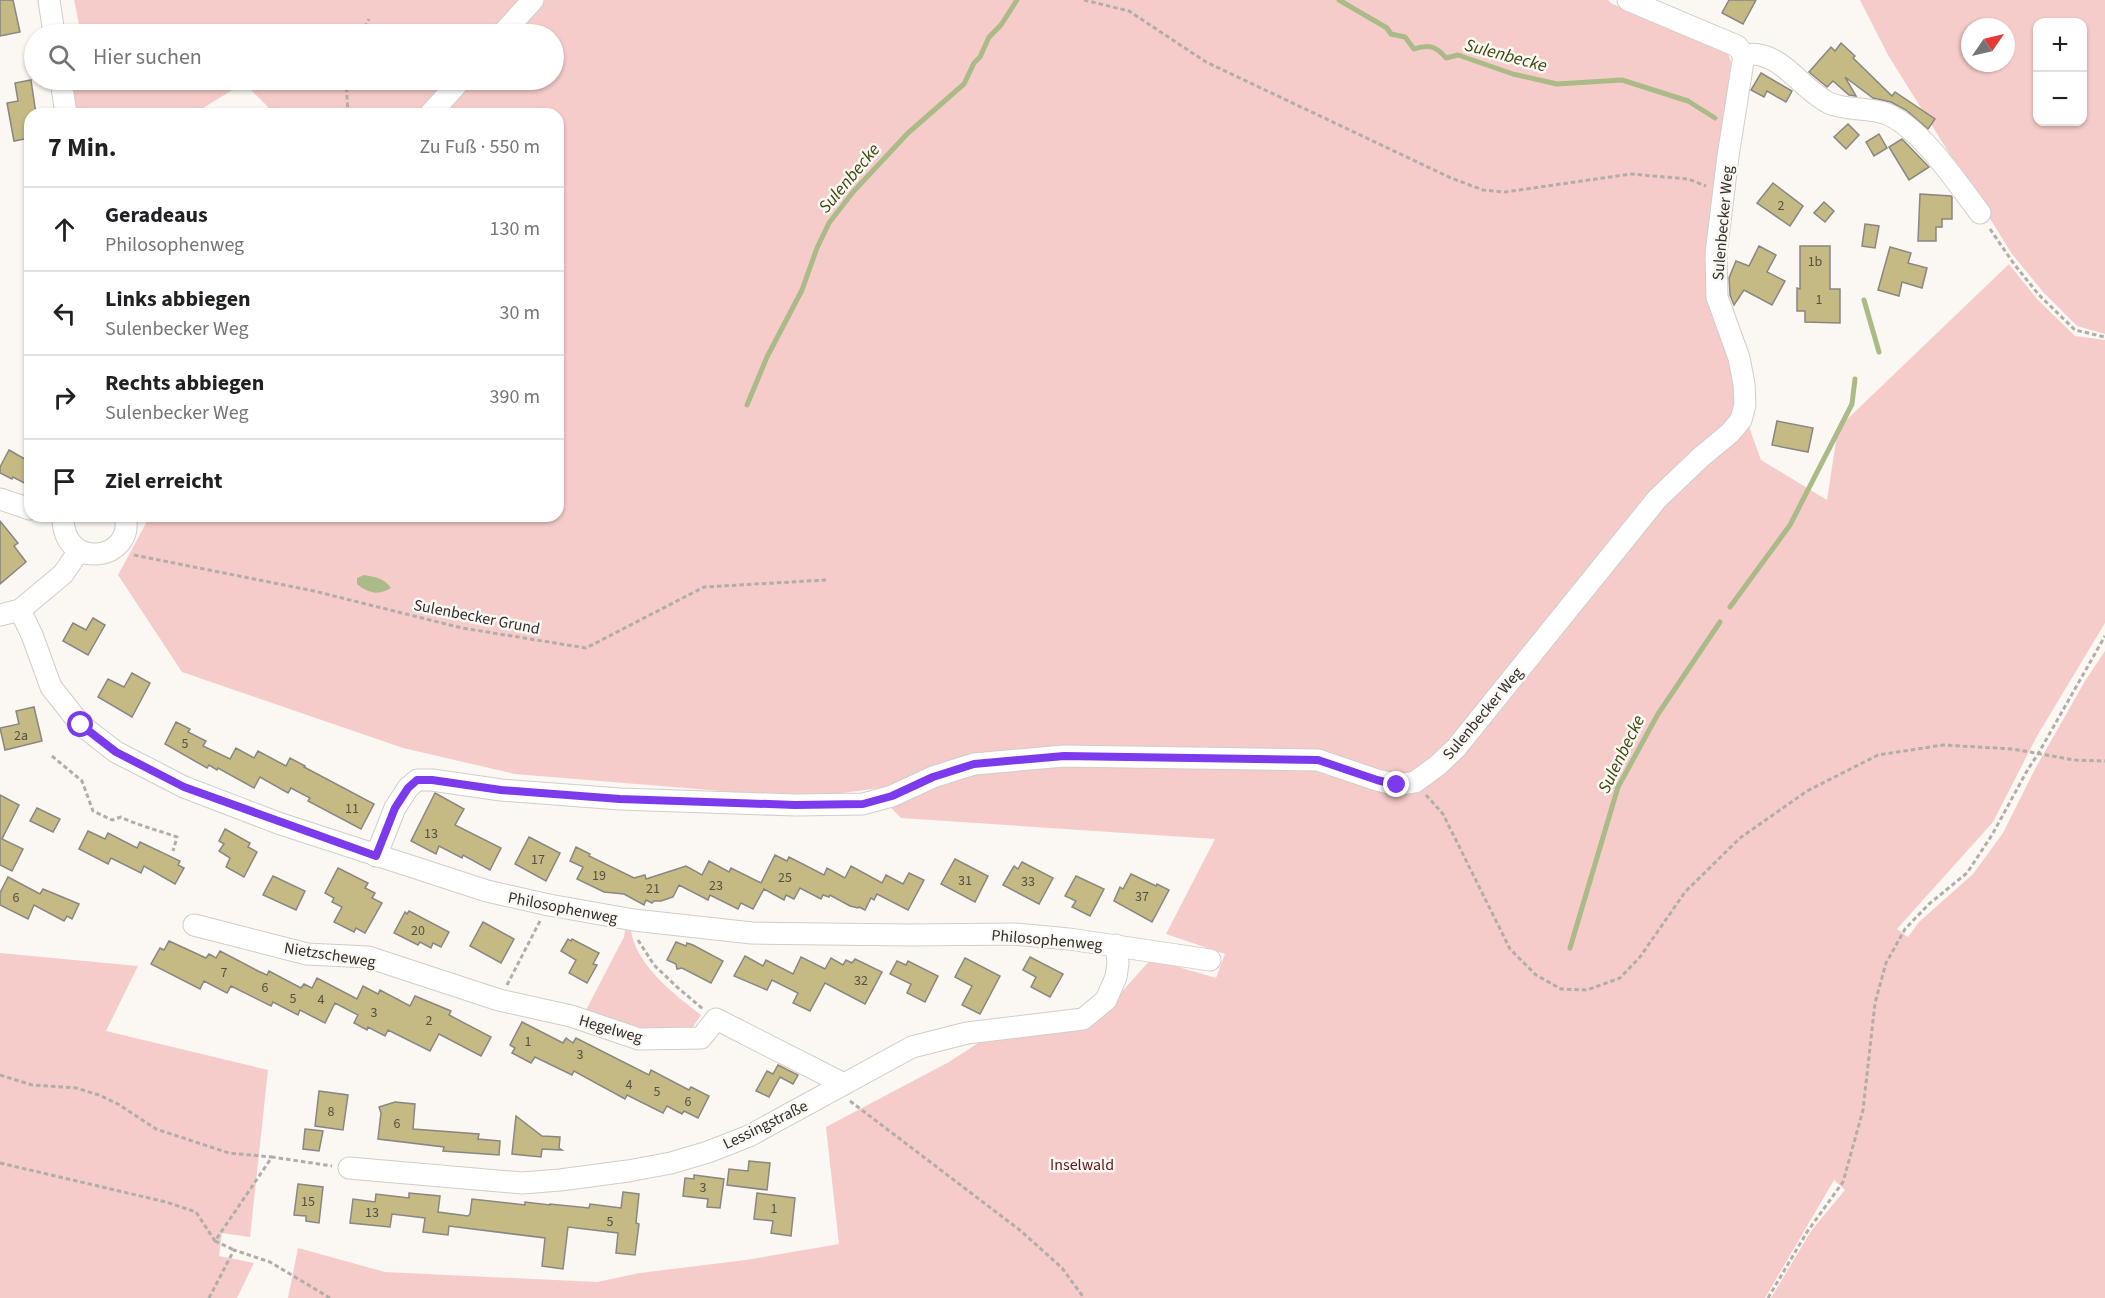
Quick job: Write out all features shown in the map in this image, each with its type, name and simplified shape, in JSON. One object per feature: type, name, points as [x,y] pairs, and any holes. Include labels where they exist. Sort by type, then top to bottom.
[{"type":"street","points":[[49,0],[53,24]]},
{"type":"street","points":[[511,24],[533,0]]},
{"type":"street","points":[[1628,0],[1737,46],[1744,55],[1762,54],[1776,61],[1829,103],[1886,114],[1911,129],[1947,168],[1980,213]]},
{"type":"street","name":"Sulenbecker Weg","points":[[1415,782],[1456,748],[1657,499],[1701,457],[1730,434],[1741,420],[1745,405],[1739,358],[1717,297],[1716,254],[1744,55]]},
{"type":"street","points":[[62,90],[65,108]]},
{"type":"street","points":[[435,108],[452,90]]},
{"type":"street","points":[[0,499],[24,507]]},
{"type":"street","points":[[63,522],[63,530],[69,542],[79,551],[91,555],[104,554],[115,548],[123,538],[127,522]]},
{"type":"street","points":[[10,613],[63,574],[79,551]]},
{"type":"street","name":"Philosophenweg","points":[[10,613],[32,635],[51,687],[81,725],[116,752],[184,787],[376,856],[487,891],[634,920],[752,933],[910,935],[1015,933],[1116,945],[1210,960]]},
{"type":"street","points":[[376,856],[395,808],[408,788],[417,780],[501,790],[620,799],[795,805],[863,804],[892,796],[933,777],[974,764],[1064,756],[1318,760],[1397,785],[1415,782]]},
{"type":"street","name":"Nietzscheweg","points":[[194,925],[307,954],[368,957],[499,999]]},
{"type":"street","name":"Lessingstraße","points":[[349,1168],[522,1183],[628,1171],[670,1163],[708,1152],[749,1136],[912,1047],[967,1033],[1083,1019],[1106,1000],[1116,977],[1118,963],[1116,945]]},
{"type":"street","name":"Hegelweg","points":[[499,999],[571,1016],[639,1039],[701,1038],[716,1019]]},
{"type":"street","points":[[716,1019],[839,1087]]},
{"type":"path","points":[[1084,0],[1129,11],[1206,62],[1451,178],[1483,190],[1505,192],[1631,174],[1688,179],[1725,194]]},
{"type":"path","points":[[366,24],[369,19]]},
{"type":"path","points":[[347,90],[348,108]]},
{"type":"path","points":[[1980,213],[2014,264],[2039,295],[2075,330],[2105,337]]},
{"type":"path","name":"Sulenbecker Grund","points":[[118,543],[134,555],[314,591],[462,628],[586,648],[704,587],[826,579]]},
{"type":"path","points":[[1768,1298],[1807,1232],[1843,1182],[1863,1110],[1875,1003],[1886,963],[1905,929],[1929,904],[1967,873],[1992,835],[2105,636]]},
{"type":"path","points":[[1415,782],[1443,814],[1510,949],[1536,975],[1561,989],[1587,990],[1620,978],[1640,957],[1685,892],[1740,838],[1807,790],[1878,755],[1943,745],[2013,749],[2074,760],[2105,760]]},
{"type":"path","points":[[52,756],[82,781],[93,811],[112,819],[121,817],[141,827],[153,828],[177,837],[173,851]]},
{"type":"path","points":[[499,999],[549,905]]},
{"type":"path","points":[[634,920],[633,932],[654,965],[676,987],[716,1019]]},
{"type":"path","points":[[0,1075],[32,1085],[76,1088],[99,1095],[118,1104],[156,1129],[229,1153],[349,1168]]},
{"type":"path","points":[[839,1087],[1021,1231],[1062,1268],[1084,1298]]},
{"type":"path","points":[[215,1240],[272,1157]]},
{"type":"path","points":[[0,1163],[166,1202],[196,1212],[215,1240],[234,1250],[270,1262],[330,1298]]},
{"type":"path","points":[[209,1298],[234,1250]]},
{"type":"green space","points":[[74,0],[528,0],[506,24],[79,24]]},
{"type":"green space","name":"Inselwald","points":[[543,0],[1608,0],[1612,4],[1725,46],[1731,62],[1713,303],[1735,388],[1761,460],[1827,500],[1838,428],[2009,264],[2037,299],[2075,336],[2105,340],[2105,623],[2037,736],[1993,822],[1897,929],[1908,937],[1919,922],[1973,874],[2003,833],[2035,769],[2085,681],[2105,651],[2105,1298],[1771,1298],[1811,1231],[1845,1190],[1834,1180],[1765,1298],[288,1298],[298,1248],[385,1272],[597,1282],[640,1273],[746,1260],[839,1244],[826,1127],[949,1062],[986,1038],[1082,1030],[1096,1021],[1151,959],[1216,978],[1225,954],[1166,934],[1215,839],[901,818],[885,802],[880,788],[805,798],[515,774],[403,748],[182,672],[118,575],[147,522],[564,522],[564,108],[442,108],[460,90],[564,90],[564,24],[520,24]]},
{"type":"green space","points":[[1860,0],[2105,0],[2105,334],[2077,326],[2044,293],[2012,254],[1888,55]]},
{"type":"green space","points":[[72,90],[232,90],[203,108],[75,108]]},
{"type":"green space","points":[[251,90],[449,90],[432,108],[269,108]]},
{"type":"green space","points":[[625,930],[631,931],[634,944],[649,968],[680,999],[701,1015],[692,1028],[640,1031],[586,1010],[624,937]]},
{"type":"green space","points":[[0,953],[138,966],[106,1031],[268,1070],[250,1237],[222,1233],[219,1256],[254,1263],[237,1298],[0,1298]]},
{"type":"shaded area","points":[[364,575],[376,577],[391,588],[377,593],[365,590],[357,584],[357,578]]},
{"type":"building","points":[[0,0],[13,0],[20,32],[0,36]]},
{"type":"building","points":[[1729,0],[1756,0],[1743,24],[1722,13]]},
{"type":"building","points":[[1841,43],[1892,96],[1895,92],[1935,119],[1928,129],[1906,110],[1891,102],[1873,98],[1845,77],[1856,96],[1849,95],[1833,81],[1827,87],[1809,72],[1831,47],[1835,51]]},
{"type":"building","points":[[1761,73],[1792,91],[1786,102],[1767,91],[1764,97],[1751,90]]},
{"type":"building","points":[[24,81],[24,90],[32,90],[35,108],[24,108],[24,139],[14,141],[7,103],[18,101],[15,83]]},
{"type":"building","points":[[1848,124],[1859,135],[1846,149],[1834,137]]},
{"type":"building","points":[[1879,134],[1887,148],[1874,156],[1866,142]]},
{"type":"building","points":[[1902,139],[1929,167],[1909,180],[1889,147]]},
{"type":"building","points":[[1773,183],[1803,206],[1790,226],[1757,203]]},
{"type":"building","points":[[1920,194],[1952,197],[1952,219],[1942,219],[1942,227],[1936,227],[1936,241],[1918,241]]},
{"type":"building","points":[[1824,202],[1834,211],[1825,222],[1814,213]]},
{"type":"building","points":[[1865,224],[1879,226],[1875,248],[1862,246]]},
{"type":"building","points":[[1759,246],[1776,255],[1767,272],[1785,281],[1772,305],[1744,290],[1734,305],[1730,295],[1729,278],[1736,261],[1749,266]]},
{"type":"building","points":[[1800,246],[1830,246],[1830,289],[1840,289],[1840,323],[1805,322],[1805,311],[1797,311],[1797,288],[1800,289]]},
{"type":"building","points":[[1890,247],[1911,253],[1908,263],[1927,268],[1922,288],[1902,282],[1899,296],[1878,290]]},
{"type":"building","points":[[1777,421],[1813,428],[1808,452],[1772,445]]},
{"type":"building","points":[[9,450],[24,459],[24,483],[0,473],[0,467]]},
{"type":"building","points":[[0,521],[18,543],[14,546],[26,562],[0,584]]},
{"type":"building","points":[[93,618],[105,625],[88,655],[63,641],[73,623],[86,630]]},
{"type":"building","points":[[132,673],[150,683],[132,717],[98,697],[108,679],[124,687]]},
{"type":"building","points":[[34,707],[42,741],[5,750],[0,728],[19,724],[16,711]]},
{"type":"building","points":[[176,722],[190,729],[188,732],[206,741],[203,746],[230,759],[236,748],[254,758],[258,751],[286,766],[290,758],[374,804],[361,829],[308,801],[310,798],[291,788],[288,793],[260,777],[254,788],[218,768],[217,770],[209,765],[207,768],[165,744]]},
{"type":"building","points":[[435,793],[464,809],[455,825],[501,848],[490,870],[463,855],[462,858],[439,846],[436,854],[411,841]]},
{"type":"building","points":[[0,795],[19,805],[2,839],[23,849],[12,871],[0,865]]},
{"type":"building","points":[[37,808],[60,819],[53,832],[30,821]]},
{"type":"building","points":[[225,829],[250,843],[248,847],[257,852],[244,877],[226,867],[230,858],[219,851],[224,844],[219,841]]},
{"type":"building","points":[[88,831],[105,839],[108,833],[137,848],[140,842],[180,861],[178,865],[184,868],[175,884],[144,866],[141,873],[111,858],[108,864],[79,849]]},
{"type":"building","points":[[529,837],[560,853],[546,881],[515,864]]},
{"type":"building","points":[[576,847],[590,854],[589,856],[634,878],[645,875],[646,879],[686,866],[702,875],[709,861],[729,872],[731,868],[761,883],[775,855],[787,861],[789,857],[824,875],[827,868],[845,878],[851,866],[882,883],[886,875],[903,884],[909,873],[924,880],[908,910],[877,894],[874,900],[871,898],[865,910],[850,906],[830,895],[829,897],[823,895],[821,899],[800,888],[794,899],[786,895],[784,900],[764,889],[753,909],[741,903],[738,909],[710,895],[708,900],[679,885],[673,897],[652,903],[646,900],[644,905],[624,894],[604,892],[577,879],[583,867],[570,861]]},
{"type":"building","points":[[955,859],[988,876],[975,902],[941,884]]},
{"type":"building","points":[[1022,862],[1053,878],[1039,904],[1003,885],[1014,866],[1018,869]]},
{"type":"building","points":[[338,868],[368,883],[365,888],[375,893],[372,898],[382,903],[365,933],[356,928],[354,932],[334,922],[342,907],[332,902],[334,898],[325,893]]},
{"type":"building","points":[[1131,874],[1169,890],[1152,922],[1114,901],[1120,887],[1123,889]]},
{"type":"building","points":[[273,876],[305,891],[296,910],[263,895]]},
{"type":"building","points":[[1076,876],[1104,889],[1090,916],[1072,907],[1076,901],[1065,896]]},
{"type":"building","points":[[8,877],[40,894],[43,889],[79,904],[72,919],[67,916],[64,921],[34,905],[28,919],[0,905],[0,893]]},
{"type":"building","points":[[409,911],[449,932],[441,947],[433,943],[431,948],[420,942],[418,945],[394,933],[405,912],[407,914]]},
{"type":"building","points":[[483,922],[514,939],[501,963],[470,946]]},
{"type":"building","points":[[568,939],[599,953],[593,964],[597,965],[587,983],[569,973],[576,960],[561,951]]},
{"type":"building","points":[[169,941],[206,958],[209,954],[216,958],[220,951],[258,971],[267,975],[269,971],[301,988],[304,984],[312,988],[317,978],[357,999],[363,986],[378,994],[380,990],[410,1006],[415,996],[451,1011],[449,1015],[491,1037],[481,1056],[439,1034],[430,1051],[388,1030],[385,1036],[368,1027],[367,1030],[354,1023],[358,1015],[335,1003],[325,1023],[300,1010],[298,1015],[273,1002],[271,1006],[231,986],[227,993],[204,981],[200,989],[151,964],[160,948],[164,950]]},
{"type":"building","points":[[676,942],[686,946],[687,943],[693,945],[723,961],[711,983],[682,968],[677,969],[676,964],[667,960]]},
{"type":"building","points":[[745,956],[763,966],[766,960],[793,974],[801,957],[825,969],[831,958],[843,965],[846,960],[852,963],[855,959],[882,972],[865,1004],[825,983],[810,1011],[793,1003],[798,993],[772,980],[767,990],[734,976]]},
{"type":"building","points":[[1030,957],[1063,974],[1050,997],[1031,987],[1036,977],[1023,970]]},
{"type":"building","points":[[965,958],[1000,976],[980,1014],[962,1005],[972,986],[955,977]]},
{"type":"building","points":[[897,961],[906,965],[908,961],[938,976],[925,1002],[907,993],[911,984],[890,974]]},
{"type":"building","points":[[522,1022],[563,1043],[566,1038],[573,1043],[576,1038],[649,1075],[651,1070],[689,1090],[691,1087],[709,1096],[698,1118],[684,1111],[682,1114],[667,1106],[663,1113],[627,1095],[625,1099],[574,1071],[572,1075],[535,1057],[531,1063],[512,1053],[515,1048],[510,1045]]},
{"type":"building","points":[[778,1065],[798,1075],[793,1084],[780,1077],[769,1097],[756,1091],[767,1071],[773,1074]]},
{"type":"building","points":[[319,1091],[348,1095],[343,1130],[315,1126]]},
{"type":"building","points":[[395,1102],[415,1104],[413,1129],[479,1134],[478,1139],[500,1141],[499,1155],[443,1151],[444,1147],[378,1139],[381,1113],[379,1107]]},
{"type":"building","points":[[516,1116],[542,1136],[560,1137],[559,1148],[562,1150],[542,1149],[541,1157],[512,1154]]},
{"type":"building","points":[[305,1129],[323,1131],[319,1151],[303,1149]]},
{"type":"building","points":[[749,1161],[770,1163],[767,1190],[727,1185],[729,1169],[748,1171]]},
{"type":"building","points":[[694,1175],[724,1179],[720,1208],[707,1207],[708,1199],[683,1196],[685,1178],[694,1179]]},
{"type":"building","points":[[298,1184],[323,1187],[319,1223],[306,1221],[306,1216],[294,1215]]},
{"type":"building","points":[[623,1192],[639,1194],[636,1223],[639,1224],[635,1255],[616,1253],[618,1233],[568,1227],[563,1269],[542,1266],[545,1238],[449,1226],[448,1235],[423,1232],[425,1218],[392,1214],[390,1227],[350,1223],[353,1199],[375,1202],[376,1194],[409,1198],[409,1193],[440,1196],[438,1212],[468,1216],[472,1199],[525,1205],[525,1202],[589,1208],[590,1204],[621,1208]]},
{"type":"building","points":[[757,1193],[795,1198],[791,1236],[771,1233],[773,1221],[754,1219]]},
{"type":"waterway","name":"Sulenbecke","points":[[747,405],[767,357],[802,290],[829,223],[853,192],[908,133],[964,84],[989,37],[1001,25],[1017,0]]},
{"type":"waterway","name":"Sulenbecke","points":[[1339,0],[1387,28],[1391,34],[1405,37],[1414,49],[1432,47],[1446,58],[1458,55],[1513,74],[1557,84],[1622,80],[1688,101],[1715,118]]},
{"type":"waterway","name":"Sulenbecke","points":[[1864,300],[1879,352]]},
{"type":"waterway","name":"Sulenbecke","points":[[1730,607],[1790,525],[1852,404],[1855,379]]},
{"type":"waterway","name":"Sulenbecke","points":[[1570,948],[1618,787],[1658,714],[1720,622]]},
{"type":"route","points":[[81,725],[116,752],[184,787],[278,823],[376,856],[395,808],[408,788],[417,780],[501,790],[620,799],[795,805],[863,804],[892,796],[933,777],[974,764],[1064,756],[1318,760],[1397,785]]}]
